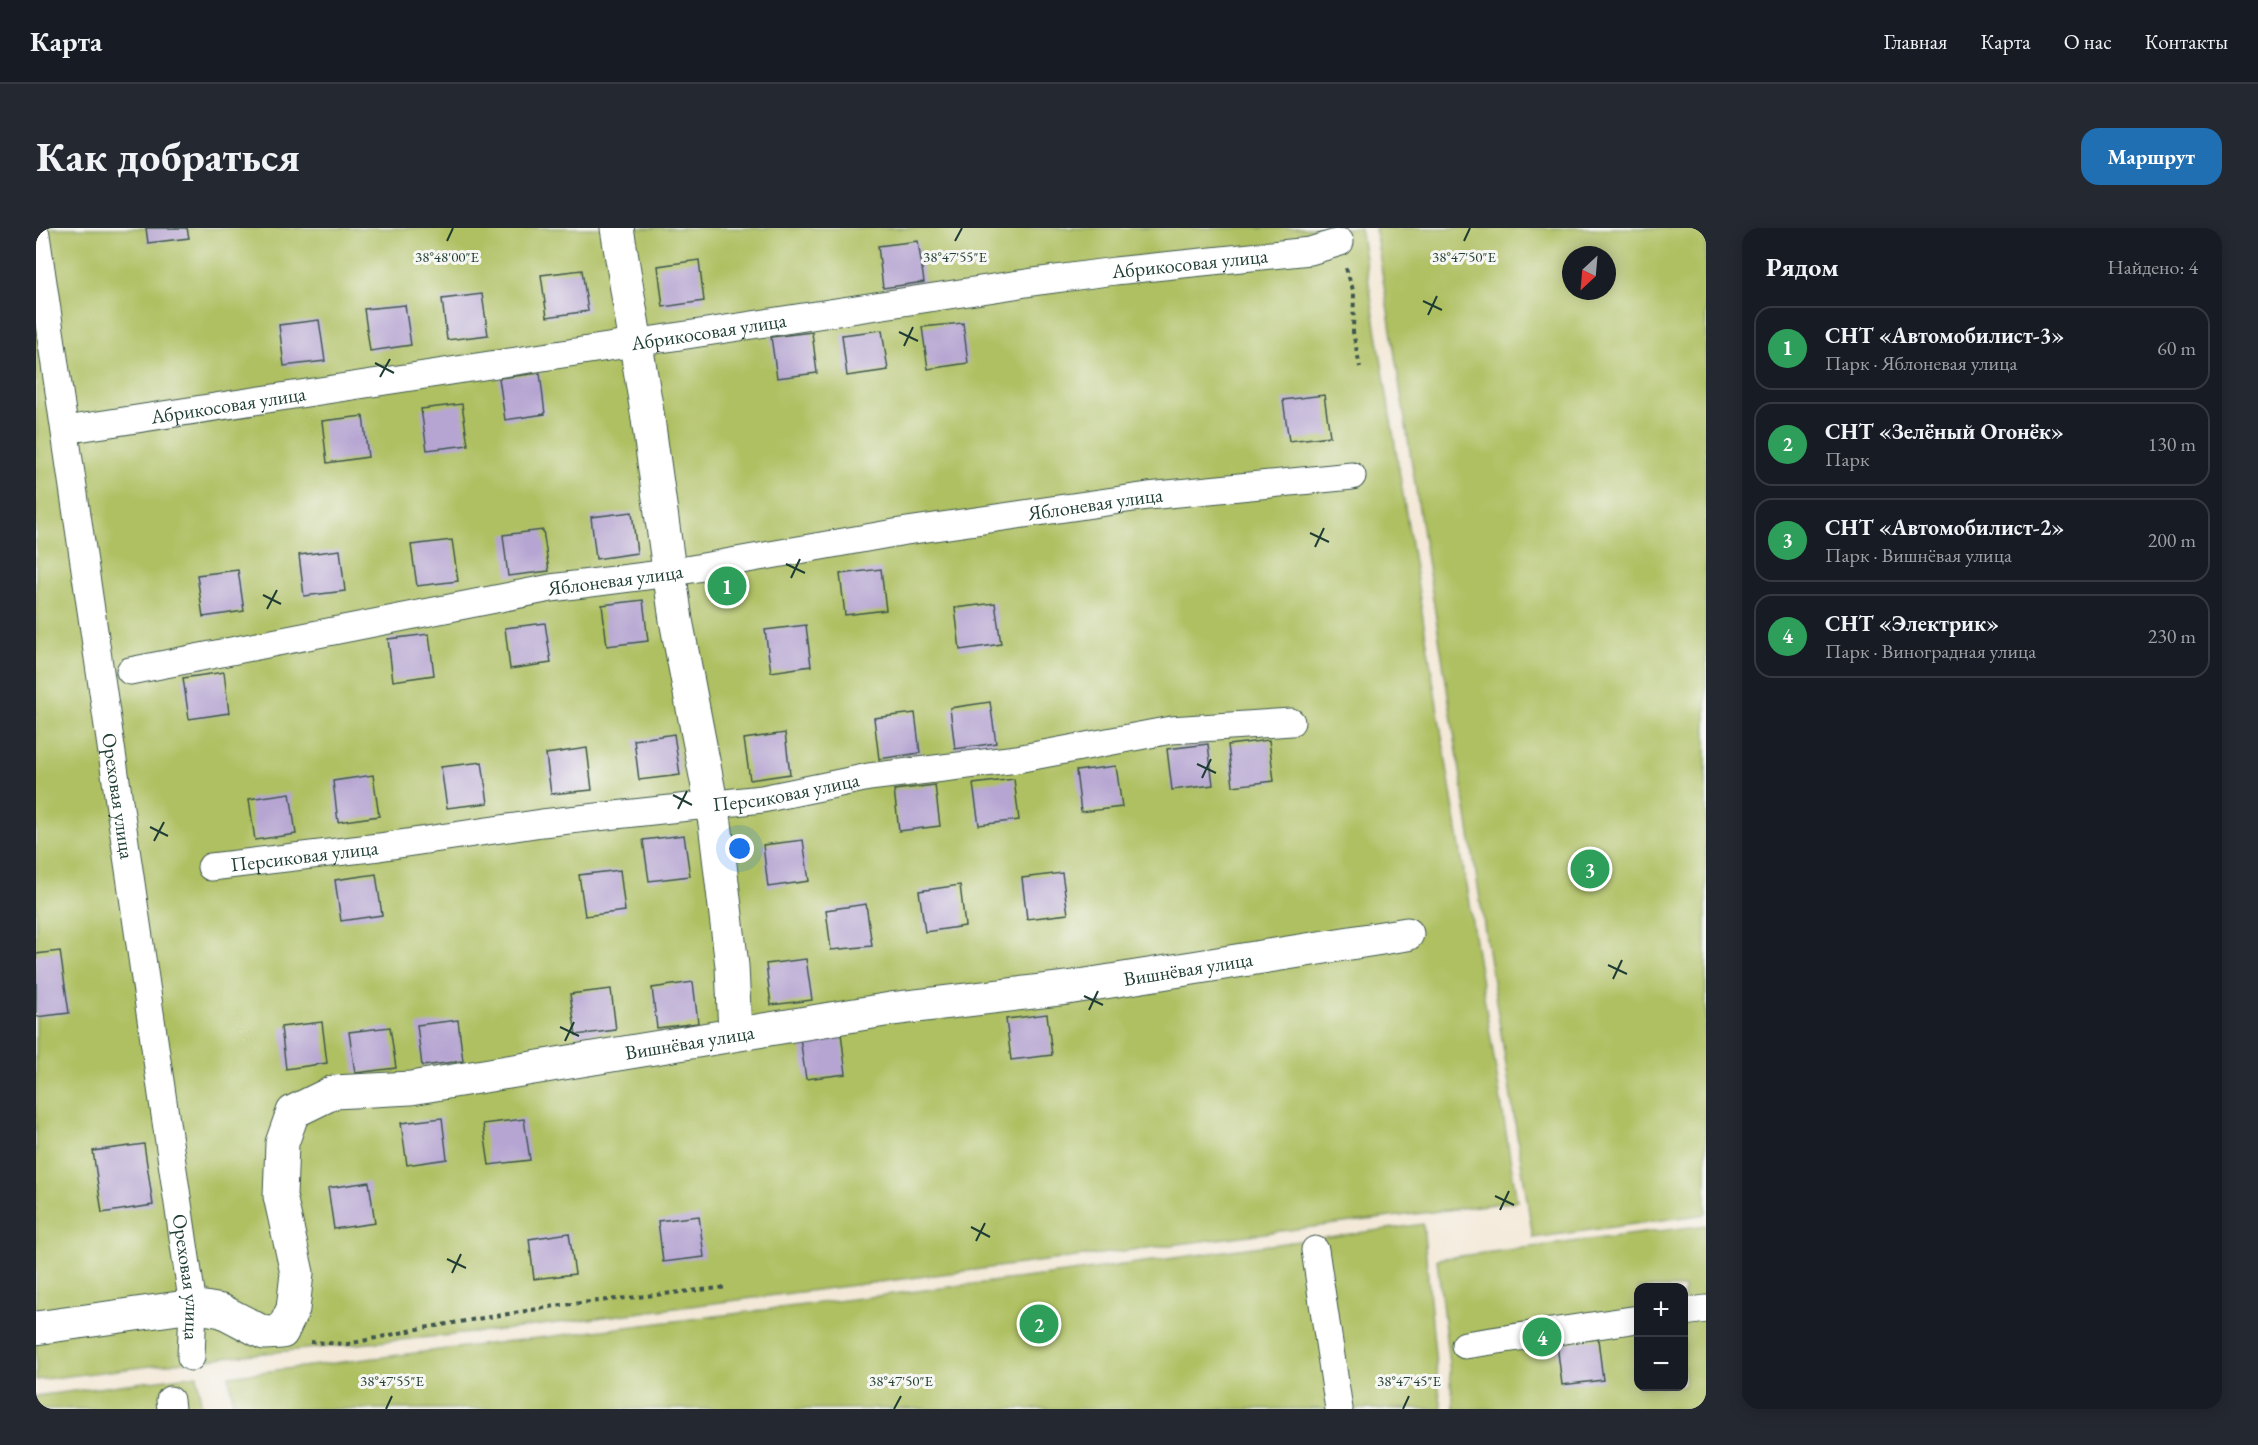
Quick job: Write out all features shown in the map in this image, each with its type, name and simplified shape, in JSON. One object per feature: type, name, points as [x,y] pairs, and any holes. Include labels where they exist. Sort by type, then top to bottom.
[{"type":"street","points":[[617,228],[669,573],[712,805],[732,966],[735,1033]]},
{"type":"street","name":"Ореховая улица","points":[[36,235],[193,1306],[191,1357]]},
{"type":"street","name":"Абрикосовая улица","points":[[78,428],[1091,274],[1310,251],[1340,242]]},
{"type":"street","name":"Яблоневая улица","points":[[130,671],[551,588],[669,573],[900,532],[1136,497],[1352,476]]},
{"type":"street","name":"Персиковая улица","points":[[211,867],[379,847],[542,823],[762,799],[869,777],[1017,759],[1171,730],[1291,722]]},
{"type":"street","name":"Вишнёвая улица","points":[[282,1332],[293,1309],[297,1273],[280,1196],[282,1143],[293,1112],[334,1092],[411,1088],[587,1060],[735,1033],[891,1009],[1066,988],[1407,934]]},
{"type":"street","points":[[1316,1250],[1339,1409]]},
{"type":"street","points":[[36,1328],[193,1306],[222,1311],[264,1333],[282,1332]]},
{"type":"street","points":[[1688,1311],[1706,1309]]},
{"type":"street","points":[[1465,1345],[1634,1320]]},
{"type":"path","points":[[1340,242],[1354,293],[1353,332],[1360,367]]},
{"type":"path","points":[[282,1332],[302,1341],[348,1344],[423,1328],[562,1305],[728,1287]]},
{"type":"green space","points":[[36,228],[1360,228],[1517,1201],[502,1330],[234,1356],[36,1380]]},
{"type":"green space","points":[[1375,228],[1706,228],[1706,1214],[1533,1238]]},
{"type":"green space","points":[[1423,1224],[1442,1409],[234,1409],[229,1376],[1064,1273]]},
{"type":"green space","points":[[1706,1225],[1706,1409],[1454,1409],[1437,1259]]},
{"type":"green space","points":[[197,1375],[202,1409],[36,1409],[36,1396]]},
{"type":"building","points":[[146,228],[187,228],[189,238],[148,243]]},
{"type":"building","points":[[918,241],[924,282],[883,288],[878,246]]},
{"type":"building","points":[[699,260],[704,301],[663,307],[658,266]]},
{"type":"building","points":[[582,270],[588,311],[547,317],[541,275]]},
{"type":"building","points":[[482,294],[488,335],[447,340],[442,299]]},
{"type":"building","points":[[405,305],[411,345],[370,351],[364,309]]},
{"type":"building","points":[[319,320],[325,361],[284,366],[279,325]]},
{"type":"building","points":[[963,323],[968,363],[928,369],[922,327]]},
{"type":"building","points":[[882,330],[888,370],[847,376],[842,335]]},
{"type":"building","points":[[812,332],[817,373],[777,378],[771,337]]},
{"type":"building","points":[[540,373],[545,414],[505,420],[499,378]]},
{"type":"building","points":[[1324,395],[1330,436],[1289,441],[1283,400]]},
{"type":"building","points":[[462,404],[468,445],[427,450],[421,409]]},
{"type":"building","points":[[363,416],[368,457],[327,463],[322,421]]},
{"type":"building","points":[[632,512],[637,553],[596,559],[591,517]]},
{"type":"building","points":[[543,530],[549,571],[508,576],[503,535]]},
{"type":"building","points":[[452,540],[458,581],[417,586],[411,545]]},
{"type":"building","points":[[340,550],[345,591],[304,596],[299,555]]},
{"type":"building","points":[[881,569],[886,610],[845,615],[840,574]]},
{"type":"building","points":[[238,570],[244,611],[203,617],[197,575]]},
{"type":"building","points":[[643,600],[648,641],[607,646],[602,605]]},
{"type":"building","points":[[995,603],[1001,644],[960,650],[955,608]]},
{"type":"building","points":[[545,623],[551,663],[510,669],[505,628]]},
{"type":"building","points":[[806,625],[811,666],[771,672],[765,630]]},
{"type":"building","points":[[429,634],[434,675],[393,681],[388,639]]},
{"type":"building","points":[[224,672],[229,713],[189,719],[183,678]]},
{"type":"building","points":[[990,702],[996,743],[955,749],[950,708]]},
{"type":"building","points":[[915,713],[920,753],[879,759],[874,718]]},
{"type":"building","points":[[785,733],[790,774],[750,780],[744,739]]},
{"type":"building","points":[[674,734],[680,775],[639,780],[634,740]]},
{"type":"building","points":[[1269,740],[1274,781],[1233,786],[1228,745]]},
{"type":"building","points":[[1208,744],[1213,785],[1172,790],[1167,749]]},
{"type":"building","points":[[587,748],[592,790],[551,794],[546,754]]},
{"type":"building","points":[[482,762],[488,803],[447,808],[441,767]]},
{"type":"building","points":[[1116,766],[1122,807],[1081,812],[1076,771]]},
{"type":"building","points":[[373,775],[379,816],[338,822],[333,781]]},
{"type":"building","points":[[1014,779],[1019,820],[979,825],[973,784]]},
{"type":"building","points":[[935,785],[940,826],[899,831],[894,790]]},
{"type":"building","points":[[290,793],[296,834],[255,840],[249,799]]},
{"type":"building","points":[[684,835],[690,876],[649,881],[643,840]]},
{"type":"building","points":[[803,840],[809,881],[768,887],[763,845]]},
{"type":"building","points":[[620,870],[625,911],[585,916],[579,875]]},
{"type":"building","points":[[1062,873],[1068,914],[1027,919],[1022,878]]},
{"type":"building","points":[[376,874],[382,915],[341,921],[335,880]]},
{"type":"building","points":[[960,885],[965,926],[925,932],[919,891]]},
{"type":"building","points":[[866,904],[872,946],[831,950],[826,910]]},
{"type":"building","points":[[60,951],[69,1013],[36,1017],[36,954]]},
{"type":"building","points":[[806,959],[812,1000],[771,1005],[766,964]]},
{"type":"building","points":[[693,982],[698,1023],[657,1028],[652,988]]},
{"type":"building","points":[[611,989],[616,1030],[576,1035],[570,994]]},
{"type":"building","points":[[1047,1014],[1052,1055],[1011,1060],[1006,1019]]},
{"type":"building","points":[[458,1020],[463,1061],[422,1066],[417,1025]]},
{"type":"building","points":[[322,1022],[327,1063],[286,1069],[281,1027]]},
{"type":"building","points":[[390,1027],[396,1068],[355,1073],[349,1032]]},
{"type":"building","points":[[841,1033],[846,1074],[806,1079],[800,1038]]},
{"type":"building","points":[[442,1118],[447,1159],[407,1165],[401,1123]]},
{"type":"building","points":[[524,1119],[530,1160],[489,1165],[483,1124]]},
{"type":"building","points":[[144,1144],[153,1205],[102,1213],[93,1151]]},
{"type":"building","points":[[369,1182],[375,1223],[334,1229],[328,1188]]},
{"type":"building","points":[[699,1216],[704,1257],[663,1262],[658,1221]]},
{"type":"building","points":[[569,1233],[575,1274],[534,1279],[529,1239]]},
{"type":"building","points":[[1598,1339],[1603,1380],[1562,1385],[1557,1344]]},
{"type":"place","name":"СНТ «Автомобилист-3»","points":[[727,586]]},
{"type":"place","name":"СНТ «Автомобилист-2»","points":[[1590,869]]},
{"type":"place","name":"СНТ «Зелёный Огонёк»","points":[[1039,1324]]},
{"type":"place","name":"СНТ «Электрик»","points":[[1542,1337]]}]
